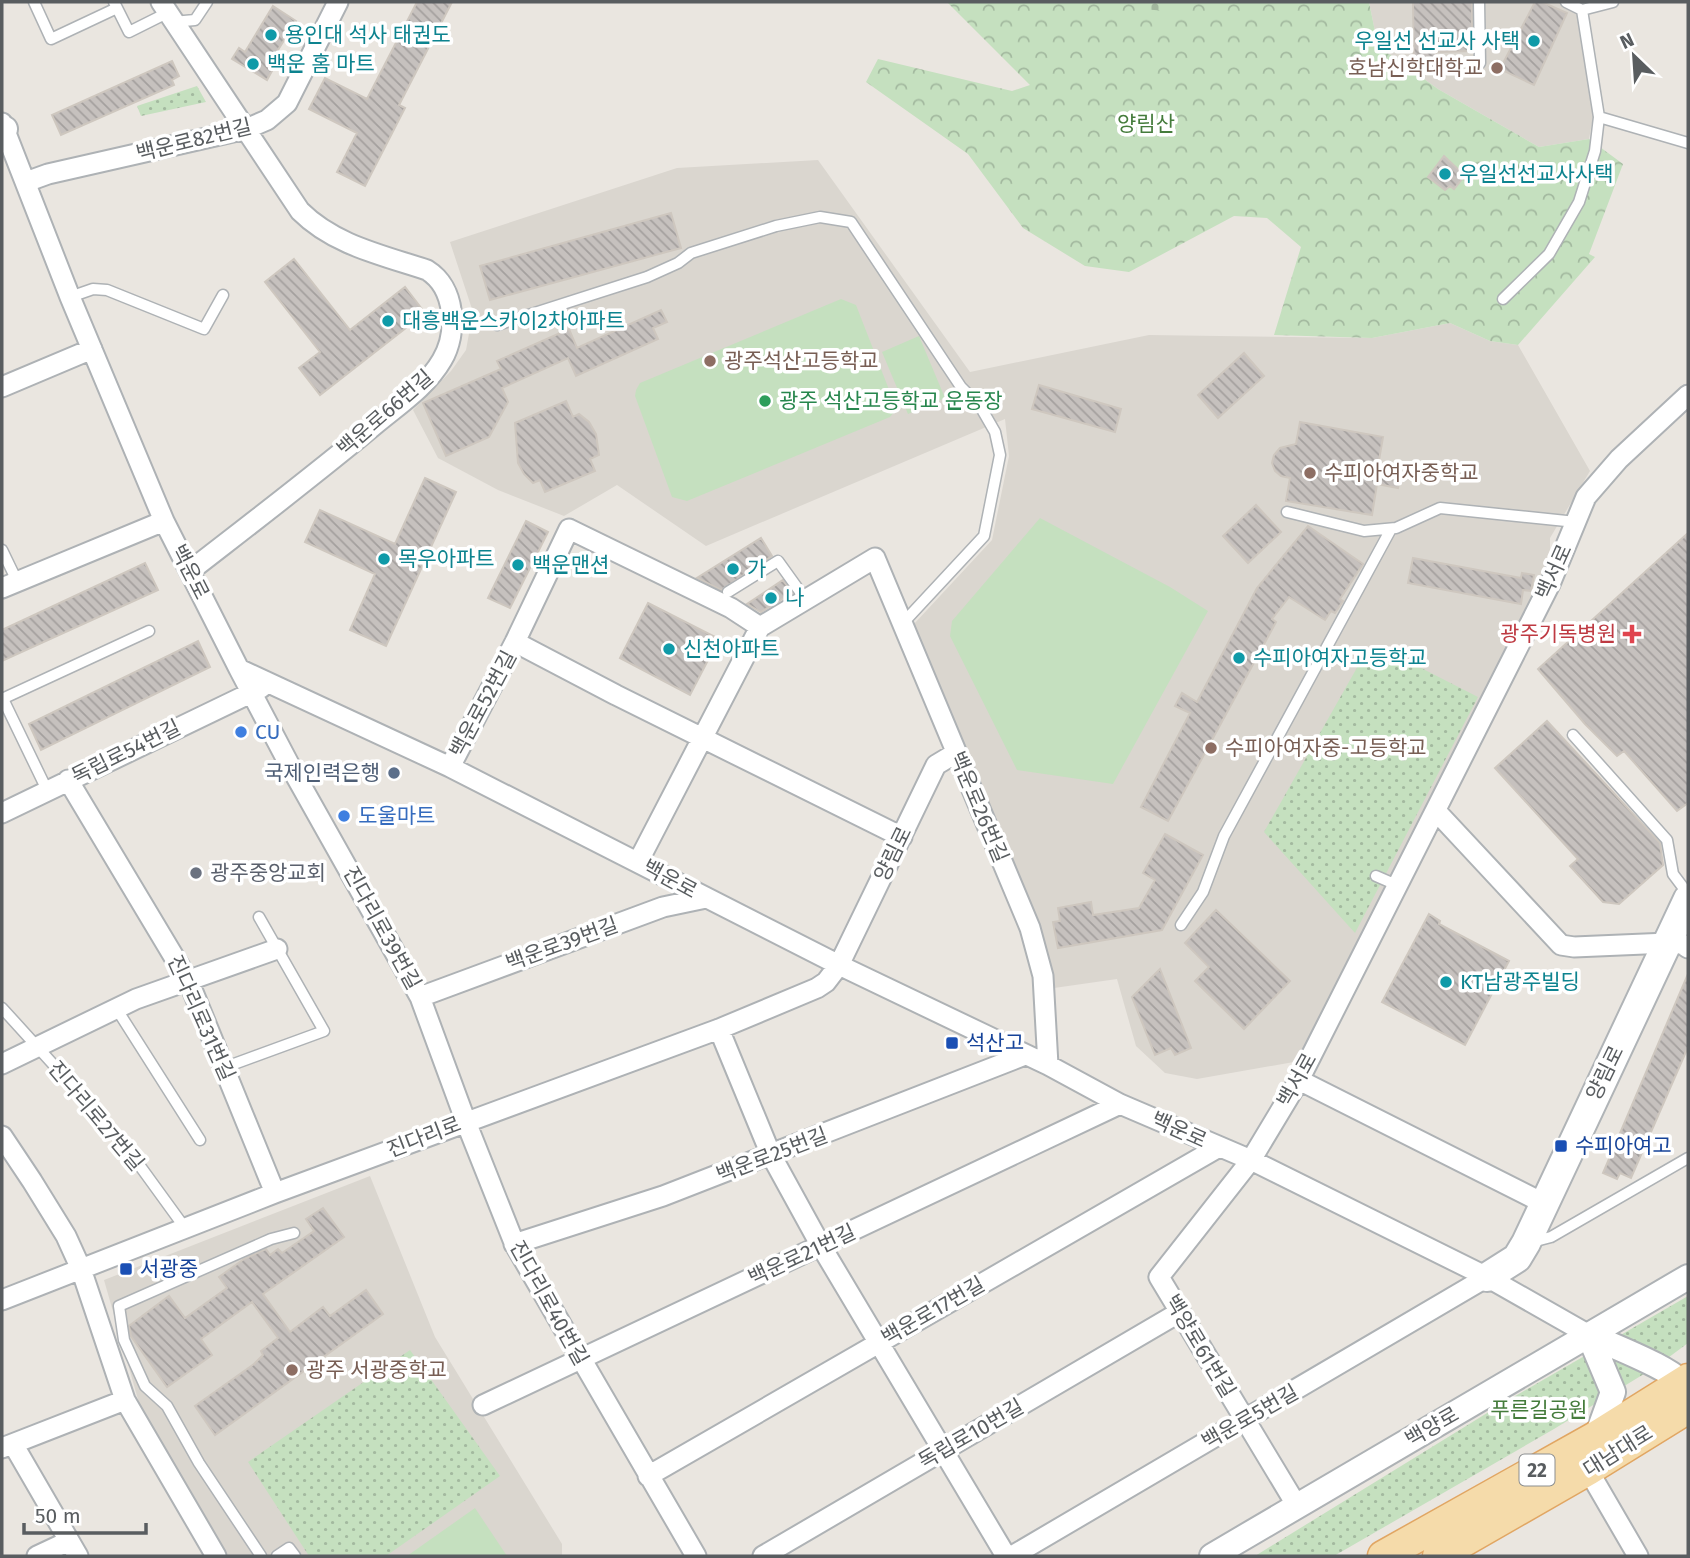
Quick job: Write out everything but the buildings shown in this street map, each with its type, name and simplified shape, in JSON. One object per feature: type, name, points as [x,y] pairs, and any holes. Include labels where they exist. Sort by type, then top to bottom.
[{"type":"main road","name":"양림로","points":[[1487,1277],[1517,1258],[1525,1243],[1543,1203],[1678,946],[1688,897]]},
{"type":"main road","name":"대남대로","points":[[1383,1556],[1687,1390]]},
{"type":"main road","name":"대남대로","points":[[1438,1556],[1588,1470],[1687,1390]]},
{"type":"street","name":"백운로82번길","points":[[26,182],[48,174],[246,129],[267,120],[287,103],[338,2]]},
{"type":"street","name":"백운로66번길","points":[[167,12],[300,211],[316,226],[345,242],[427,270],[435,275],[449,297],[450,337],[443,359],[429,379],[306,481],[190,571]]},
{"type":"street","name":"백운로","points":[[3,127],[70,297],[164,521],[239,669],[450,766],[706,898],[1048,1065],[1120,1104],[1251,1160],[1487,1277],[1589,1335],[1657,1366],[1687,1390]]},
{"type":"street","points":[[2,387],[92,349]]},
{"type":"street","name":"백서로","points":[[1251,1160],[1299,1080],[1399,886],[1550,584],[1586,497],[1619,459],[1688,395]]},
{"type":"street","name":"백운로","points":[[9,584],[164,521]]},
{"type":"street","name":"백운로52번길","points":[[450,766],[515,642],[569,529],[731,608],[761,627]]},
{"type":"street","name":"백운로26번길","points":[[806,600],[875,558],[1030,928],[1043,976],[1048,1065]]},
{"type":"street","points":[[638,862],[761,627],[806,600]]},
{"type":"street","name":"백운로52번길","points":[[515,642],[902,837]]},
{"type":"street","name":"진다리로39번길","points":[[239,669],[421,997],[466,1122]]},
{"type":"street","name":"독립로54번길","points":[[2,813],[272,683]]},
{"type":"street","name":"양림로","points":[[839,965],[936,765],[956,753]]},
{"type":"street","name":"진다리로31번길","points":[[68,780],[188,982],[275,1193]]},
{"type":"street","points":[[1436,811],[1561,944],[1574,947],[1678,946]]},
{"type":"street","name":"백운로39번길","points":[[421,997],[663,907],[706,898]]},
{"type":"street","points":[[2,1065],[147,995],[277,949]]},
{"type":"street","name":"진다리로","points":[[2,1300],[275,1193],[719,1029],[817,988],[826,982],[839,965]]},
{"type":"street","points":[[719,1029],[771,1155],[821,1246],[1006,1556]]},
{"type":"street","name":"백운로25번길","points":[[514,1244],[663,1196],[1026,1055]]},
{"type":"street","points":[[1299,1080],[1543,1203]]},
{"type":"street","name":"백운로21번길","points":[[483,1405],[1120,1104]]},
{"type":"street","name":"진다리로40번길","points":[[466,1122],[514,1244],[696,1556]]},
{"type":"street","points":[[2,1136],[33,1181],[65,1236],[81,1269],[125,1400],[216,1556]]},
{"type":"street","name":"백운로17번길","points":[[648,1476],[1219,1147]]},
{"type":"street","name":"백양로61번길","points":[[1251,1160],[1159,1278],[1297,1506]]},
{"type":"street","name":"백운로5번길","points":[[1012,1556],[1487,1277]]},
{"type":"street","name":"백양로","points":[[1212,1556],[1688,1277]]},
{"type":"street","name":"독립로10번길","points":[[763,1556],[1180,1312]]},
{"type":"street","name":"대남대로","points":[[1589,1335],[1613,1392],[1597,1437]]},
{"type":"street","points":[[37,1556],[74,1549],[7,1446],[125,1400]]},
{"type":"street","points":[[1588,1470],[1638,1556]]},
{"type":"lane","points":[[34,2],[51,38],[116,5],[129,32],[167,12],[195,20],[207,2]]},
{"type":"lane","points":[[1479,2],[1480,62]]},
{"type":"lane","points":[[1566,2],[1582,10],[1613,2]]},
{"type":"lane","points":[[1503,299],[1549,254],[1579,202],[1595,151],[1599,117],[1582,10]]},
{"type":"lane","points":[[1599,117],[1688,142]]},
{"type":"lane","points":[[497,324],[647,277],[678,263],[691,253],[776,226],[820,216],[851,222],[961,387],[980,406],[995,432],[999,455],[984,536],[903,623]]},
{"type":"lane","points":[[70,297],[93,289],[107,290],[204,329],[223,295]]},
{"type":"lane","points":[[1287,512],[1364,531],[1391,529],[1440,508],[1576,522]]},
{"type":"lane","points":[[1181,925],[1203,892],[1224,836],[1391,529]]},
{"type":"lane","points":[[2,550],[9,584]]},
{"type":"lane","points":[[728,592],[778,561],[806,600]]},
{"type":"lane","points":[[47,790],[2,699],[149,631]]},
{"type":"lane","points":[[1573,735],[1667,840],[1672,874],[1688,897]]},
{"type":"lane","points":[[1376,876],[1399,886]]},
{"type":"lane","points":[[223,1068],[324,1031],[259,917]]},
{"type":"lane","name":"진다리로27번길","points":[[2,1008],[116,1135],[185,1228]]},
{"type":"lane","points":[[117,1008],[200,1140]]},
{"type":"lane","name":"양림로","points":[[1525,1243],[1551,1237],[1688,1158]]},
{"type":"lane","points":[[261,1556],[199,1463],[167,1406],[145,1386],[124,1340],[119,1306],[271,1239],[294,1233]]},
{"type":"lane","points":[[276,1556],[289,1548],[295,1556]]},
{"type":"shaded area","name":"호남신학대학교","points":[[1369,2],[1573,2],[1578,16],[1593,117],[1589,139],[1539,147],[1438,89],[1378,46]]},
{"type":"shaded area","name":"수피아여자중-고등학교","points":[[818,160],[970,372],[1149,335],[1372,338],[1450,323],[1490,341],[1518,345],[1590,471],[1550,538],[1550,550],[1540,585],[1305,1060],[1197,1079],[1165,1073],[1136,1046],[1117,979],[1054,988],[1037,926],[914,624],[992,540],[1009,456],[1005,419],[706,546],[617,485],[564,516],[498,490],[438,458],[413,410],[451,371],[466,350],[473,312],[450,242],[677,168]]},
{"type":"shaded area","name":"광주 서광중학교","points":[[370,1176],[435,1337],[562,1544],[562,1556],[223,1556],[139,1403],[104,1280]]},
{"type":"green space","name":"양림산","points":[[947,2],[1369,2],[1378,46],[1438,89],[1539,147],[1589,139],[1623,164],[1589,254],[1595,257],[1518,345],[1490,341],[1450,323],[1372,338],[1274,335],[1301,247],[1267,218],[1234,216],[1129,272],[1085,266],[1023,228],[968,154],[866,82],[878,59],[1012,91],[1030,85]]},
{"type":"green space","points":[[1135,2],[1178,2],[1178,12],[1142,9]]},
{"type":"green space","points":[[197,86],[206,102],[141,116],[137,106]]},
{"type":"green space","name":"광주 석산고등학교 운동장","points":[[841,299],[856,305],[895,405],[890,417],[687,501],[672,497],[635,396],[640,383]]},
{"type":"green space","points":[[919,336],[945,398],[908,414],[882,352]]},
{"type":"green space","points":[[1040,518],[1170,587],[1208,611],[1113,784],[1017,770],[950,636],[952,621]]},
{"type":"green space","points":[[1380,647],[1478,697],[1355,933],[1264,832],[1367,650]]},
{"type":"green space","name":"푸른길공원","points":[[1688,1296],[1688,1343],[1657,1366],[1554,1429],[1334,1556],[1255,1556],[1505,1402]]},
{"type":"green space","points":[[410,1350],[500,1476],[386,1556],[309,1556],[248,1462]]},
{"type":"green space","points":[[475,1508],[507,1556],[407,1556]]},
{"type":"place","name":"용인대 석사 태권도","points":[[271,35]]},
{"type":"place","name":"우일선 선교사 사택","points":[[1534,41]]},
{"type":"place","name":"백운 홈 마트","points":[[253,64]]},
{"type":"place","name":"호남신학대학교","points":[[1497,68]]},
{"type":"place","name":"우일선선교사사택","points":[[1445,174]]},
{"type":"place","name":"대흥백운스카이2차아파트","points":[[388,321]]},
{"type":"place","name":"광주석산고등학교","points":[[710,361]]},
{"type":"place","name":"광주 석산고등학교 운동장","points":[[765,401]]},
{"type":"place","name":"수피아여자중학교","points":[[1310,473]]},
{"type":"place","name":"목우아파트","points":[[384,559]]},
{"type":"place","name":"백운맨션","points":[[518,565]]},
{"type":"place","name":"가","points":[[733,569]]},
{"type":"place","name":"나","points":[[771,598]]},
{"type":"place","name":"광주기독병원","points":[[1632,634]]},
{"type":"place","name":"신천아파트","points":[[669,649]]},
{"type":"place","name":"수피아여자고등학교","points":[[1239,658]]},
{"type":"place","name":"CU","points":[[241,732]]},
{"type":"place","name":"수피아여자중-고등학교","points":[[1211,748]]},
{"type":"place","name":"국제인력은행","points":[[394,773]]},
{"type":"place","name":"도울마트","points":[[344,816]]},
{"type":"place","name":"광주중앙교회","points":[[196,873]]},
{"type":"place","name":"KT남광주빌딩","points":[[1446,982]]},
{"type":"place","name":"석산고","points":[[952,1043]]},
{"type":"place","name":"수피아여고","points":[[1561,1146]]},
{"type":"place","name":"서광중","points":[[126,1269]]},
{"type":"place","name":"광주 서광중학교","points":[[292,1370]]}]
